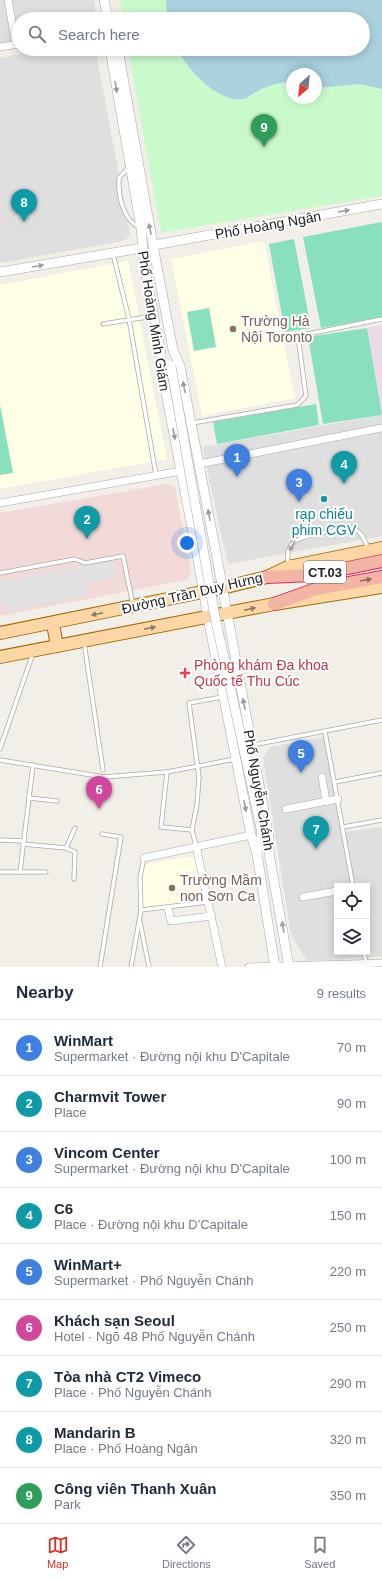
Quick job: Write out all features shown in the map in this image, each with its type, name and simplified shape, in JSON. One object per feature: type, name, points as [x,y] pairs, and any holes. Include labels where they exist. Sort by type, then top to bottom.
[{"type":"highway","name":"CT.03","points":[[267,577],[313,574],[382,561]]},
{"type":"highway","name":"CT.03","points":[[274,604],[316,589],[382,577]]},
{"type":"main road","name":"Đường Trần Duy Hưng","points":[[0,633],[53,624],[222,588],[267,577],[288,567],[382,548]]},
{"type":"main road","name":"Đường Trần Duy Hưng","points":[[1,658],[84,640],[208,618],[274,604],[382,587]]},
{"type":"main road","points":[[53,624],[57,646]]},
{"type":"street","points":[[104,0],[107,12]]},
{"type":"street","points":[[1,6],[8,2],[12,21]]},
{"type":"street","points":[[0,48],[12,45]]},
{"type":"street","name":"Phố Hoàng Minh Giám","points":[[111,56],[141,228],[142,248],[161,354],[161,367],[208,618]]},
{"type":"street","name":"Phố Hoàng Minh Giám","points":[[119,56],[173,350],[180,366],[216,553],[226,614]]},
{"type":"street","name":"Phố Hoàng Ngân","points":[[154,245],[382,204]]},
{"type":"street","points":[[0,272],[142,248]]},
{"type":"street","points":[[173,350],[171,366],[215,618],[262,834],[269,853]]},
{"type":"street","points":[[161,354],[171,366]]},
{"type":"street","points":[[199,464],[382,428]]},
{"type":"street","points":[[0,503],[181,471]]},
{"type":"street","points":[[197,554],[207,563],[212,563],[216,553]]},
{"type":"street","name":"Phố Nguyễn Chánh","points":[[226,614],[269,838],[269,853],[289,966]]},
{"type":"street","name":"Phố Nguyễn Chánh","points":[[208,618],[235,759],[251,835],[257,854],[275,966]]},
{"type":"street","points":[[216,659],[218,654],[223,651],[227,652],[235,661]]},
{"type":"street","points":[[322,777],[326,801]]},
{"type":"street","points":[[286,809],[338,799]]},
{"type":"street","points":[[257,854],[262,834]]},
{"type":"street","points":[[144,858],[251,835]]},
{"type":"street","points":[[196,846],[222,967]]},
{"type":"street","points":[[303,897],[334,892]]},
{"type":"street","points":[[168,908],[170,921],[212,916]]},
{"type":"street","points":[[249,967],[382,962]]},
{"type":"lane","points":[[130,166],[118,178],[118,187],[126,218],[141,228]]},
{"type":"lane","points":[[114,258],[129,319],[156,476]]},
{"type":"lane","points":[[103,324],[153,316]]},
{"type":"lane","points":[[191,424],[297,404],[306,396],[298,336],[382,319]]},
{"type":"lane","points":[[288,567],[287,558],[291,547],[298,539],[351,528],[357,529],[361,534],[369,551]]},
{"type":"lane","points":[[0,573],[75,559],[86,563],[123,556],[133,607]]},
{"type":"lane","points":[[84,640],[103,770]]},
{"type":"lane","points":[[0,749],[34,650]]},
{"type":"lane","points":[[196,846],[192,830],[197,804],[198,767],[189,703],[223,697]]},
{"type":"lane","points":[[252,746],[382,720]]},
{"type":"lane","points":[[324,732],[335,782],[352,883]]},
{"type":"lane","points":[[0,760],[104,777],[167,772],[235,759]]},
{"type":"lane","points":[[20,872],[33,765]]},
{"type":"lane","points":[[167,772],[161,827],[192,830]]},
{"type":"lane","points":[[335,782],[382,773]]},
{"type":"lane","points":[[29,798],[57,801]]},
{"type":"lane","points":[[343,827],[382,820]]},
{"type":"lane","points":[[66,848],[75,828]]},
{"type":"lane","points":[[100,967],[121,838],[102,834]]},
{"type":"lane","points":[[0,840],[66,848],[75,852],[74,879]]},
{"type":"lane","points":[[131,967],[141,910],[140,877],[144,858]]},
{"type":"lane","points":[[0,872],[46,872]]},
{"type":"lane","points":[[141,910],[209,902]]},
{"type":"lane","points":[[139,919],[149,967]]},
{"type":"lane","points":[[365,955],[366,963]]},
{"type":"shaded area","points":[[0,0],[94,0],[95,12],[12,12],[12,42],[0,44]]},
{"type":"shaded area","points":[[12,56],[97,56],[130,234],[127,239],[119,242],[0,263],[0,58]]},
{"type":"shaded area","name":"Trường Hà Nội Toronto","points":[[264,241],[295,398],[202,416],[171,259]]},
{"type":"shaded area","points":[[128,261],[167,459],[0,489],[0,285]]},
{"type":"shaded area","points":[[382,325],[382,415],[367,328]]},
{"type":"shaded area","points":[[382,415],[382,536],[228,564],[202,447]]},
{"type":"shaded area","points":[[167,484],[175,488],[191,572],[186,580],[0,616],[0,513]]},
{"type":"shaded area","points":[[113,560],[116,577],[87,582],[89,595],[7,611],[6,604],[0,605],[0,582]]},
{"type":"shaded area","points":[[328,736],[344,832],[382,827],[382,956],[307,961],[291,935],[263,758],[270,747]]},
{"type":"shaded area","name":"Trường Mầm non Sơn Ca","points":[[195,856],[205,900],[143,909],[141,876],[145,864]]},
{"type":"green space","points":[[120,0],[382,0],[382,196],[161,233],[129,56],[370,56],[370,12],[122,12]]},
{"type":"green space","points":[[382,222],[382,317],[321,328],[303,237]]},
{"type":"green space","points":[[294,239],[311,328],[285,332],[269,244]]},
{"type":"green space","points":[[209,308],[216,347],[194,351],[187,312]]},
{"type":"green space","points":[[367,328],[382,415],[323,424],[308,337]]},
{"type":"green space","points":[[316,404],[319,425],[217,444],[213,422]]},
{"type":"green space","points":[[0,405],[13,473],[0,475]]},
{"type":"water","points":[[166,0],[382,0],[382,89],[360,84],[322,87],[322,68],[286,68],[286,83],[268,86],[244,99],[233,99],[224,96],[204,83],[188,66],[181,56],[370,56],[370,12],[167,12]]},
{"type":"place","name":"Công viên Thanh Xuân","points":[[264,147]]},
{"type":"place","name":"Mandarin B","points":[[24,222]]},
{"type":"place","name":"Trường Hà Nội Toronto","points":[[233,329]]},
{"type":"place","name":"WinMart","points":[[237,477]]},
{"type":"place","name":"C6","points":[[344,484]]},
{"type":"place","name":"rạp chiếu phim CGV","points":[[324,499]]},
{"type":"place","name":"Vincom Center","points":[[299,502]]},
{"type":"place","name":"Charmvit Tower","points":[[87,539]]},
{"type":"place","name":"Phòng khám Đa khoa Quốc tế Thu Cúc","points":[[185,673]]},
{"type":"place","name":"WinMart+","points":[[301,773]]},
{"type":"place","name":"Khách sạn Seoul","points":[[99,809]]},
{"type":"place","name":"Tòa nhà CT2 Vimeco","points":[[316,849]]},
{"type":"place","name":"Trường Mầm non Sơn Ca","points":[[172,888]]}]
